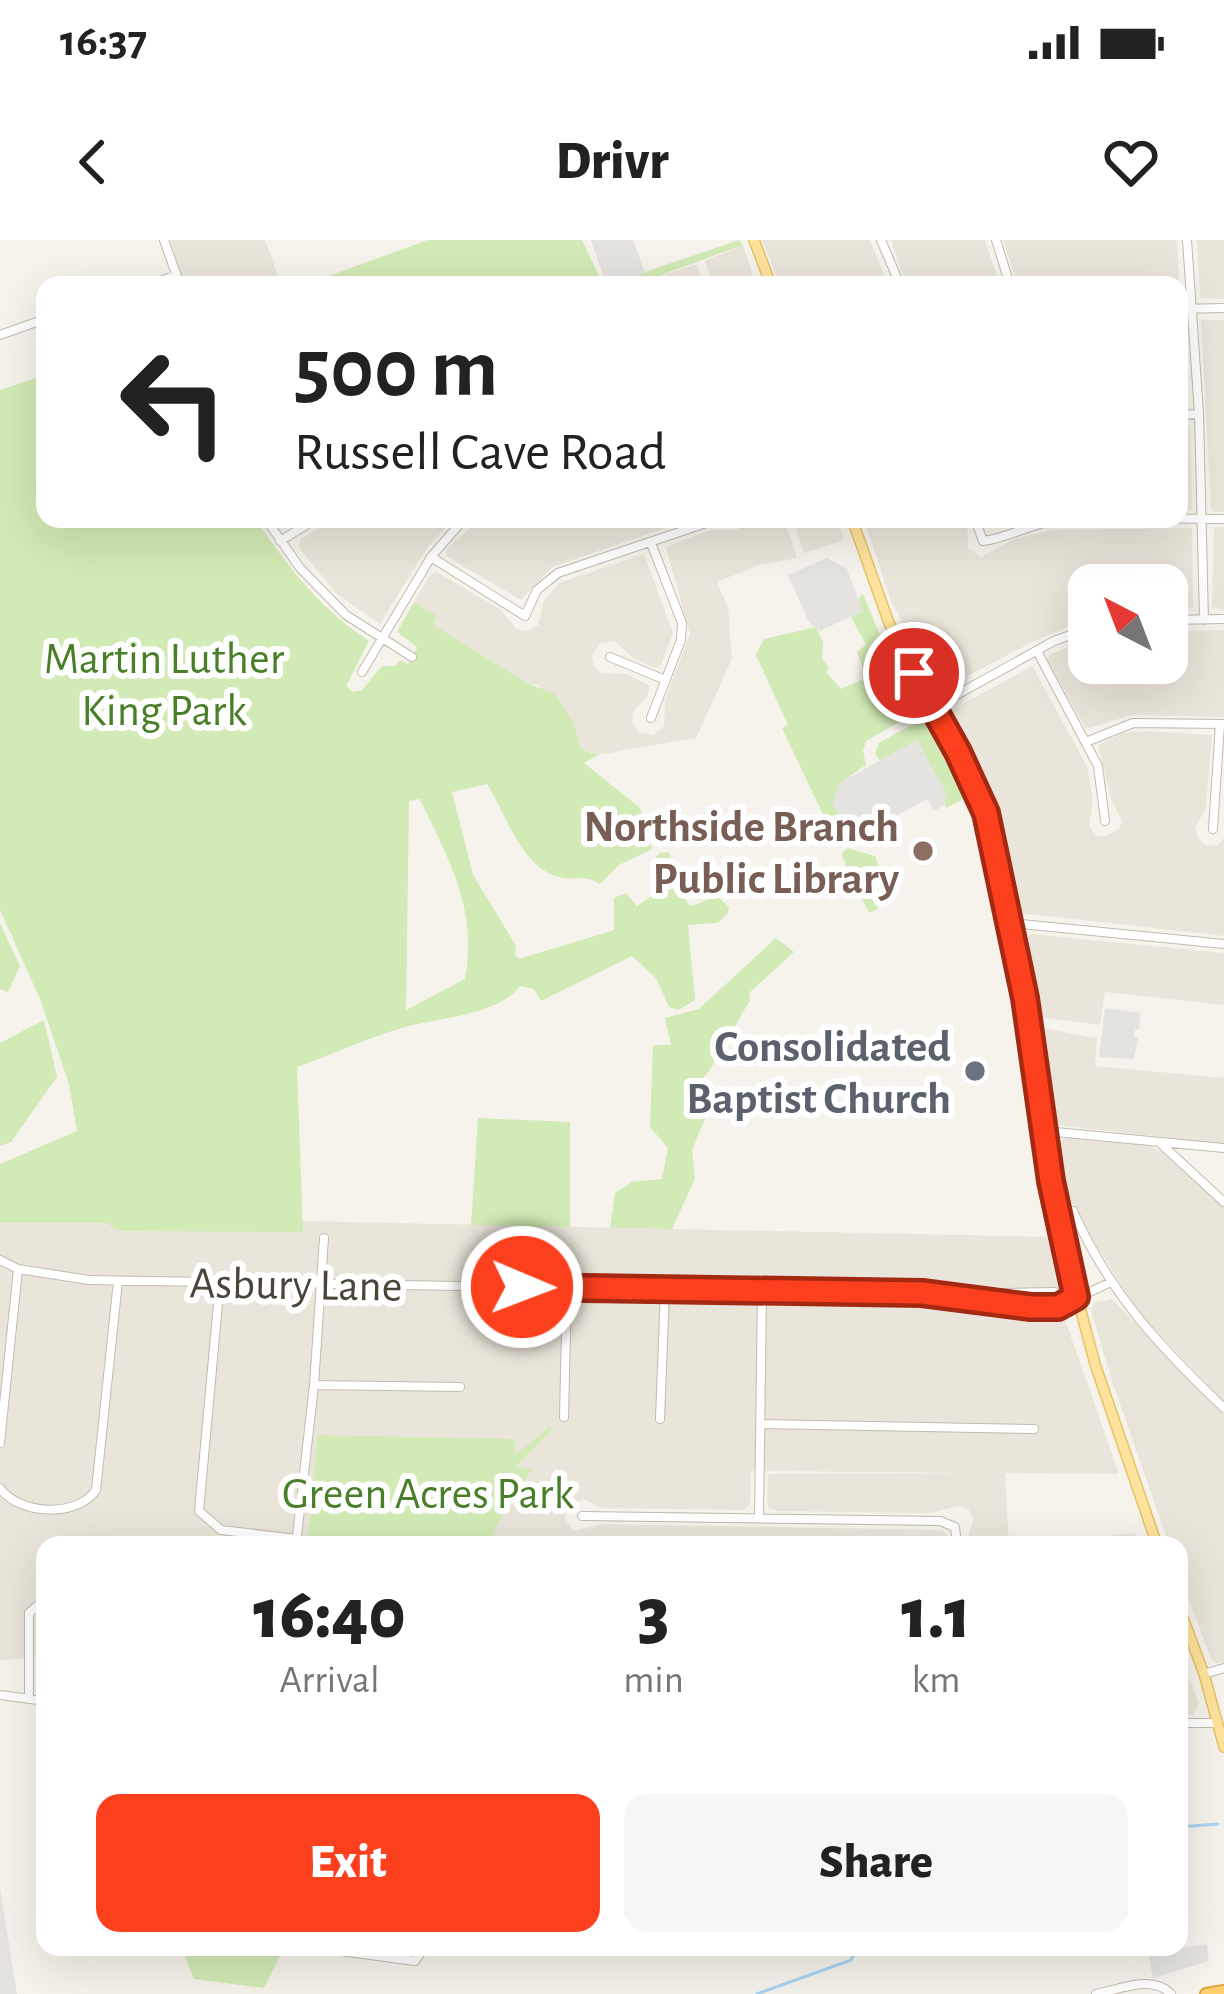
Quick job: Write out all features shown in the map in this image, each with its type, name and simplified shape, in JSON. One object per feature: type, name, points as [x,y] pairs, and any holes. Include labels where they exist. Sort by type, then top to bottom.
[{"type":"highway","points":[[1206,1994],[1224,1991]]},
{"type":"main road","points":[[754,240],[768,276]]},
{"type":"main road","points":[[855,528],[881,604],[986,813],[1011,923],[1051,1181],[1076,1297],[1154,1536]]},
{"type":"main road","points":[[1188,1631],[1224,1747]]},
{"type":"street","points":[[164,240],[177,276]]},
{"type":"street","points":[[881,240],[897,276]]},
{"type":"street","points":[[995,240],[1007,276]]},
{"type":"street","points":[[1185,276],[1187,240]]},
{"type":"street","points":[[1188,309],[1224,308]]},
{"type":"street","points":[[0,334],[36,322]]},
{"type":"street","points":[[1188,339],[1198,414],[1204,620]]},
{"type":"street","points":[[1188,415],[1198,414]]},
{"type":"street","points":[[1188,519],[1224,519]]},
{"type":"street","points":[[272,528],[346,615],[412,657]]},
{"type":"street","points":[[280,541],[301,528]]},
{"type":"street","points":[[362,672],[431,557],[456,528]]},
{"type":"street","points":[[431,557],[525,616],[537,590],[558,573],[693,528]]},
{"type":"street","points":[[978,528],[982,542],[1023,528]]},
{"type":"street","points":[[651,543],[682,623],[681,640],[651,718]]},
{"type":"street","points":[[1188,620],[1224,620]]},
{"type":"street","points":[[933,708],[1068,637]]},
{"type":"street","points":[[1037,651],[1098,766],[1105,821]]},
{"type":"street","points":[[610,657],[663,679]]},
{"type":"street","points":[[1085,742],[1133,723],[1222,724],[1213,830]]},
{"type":"street","points":[[1011,923],[1224,944]]},
{"type":"street","points":[[1045,1131],[1224,1148]]},
{"type":"street","points":[[1158,1141],[1224,1202]]},
{"type":"street","points":[[1072,1211],[1109,1283],[1166,1351],[1224,1408]]},
{"type":"street","points":[[297,1536],[324,1238]]},
{"type":"street","name":"Asbury Lane","points":[[0,1260],[18,1269],[68,1278],[118,1281],[1054,1292],[1076,1297]]},
{"type":"street","points":[[0,1443],[18,1269]]},
{"type":"street","points":[[0,1488],[18,1503],[62,1510],[80,1507],[96,1490],[118,1281]]},
{"type":"street","points":[[220,1282],[199,1511],[221,1530],[258,1536]]},
{"type":"street","points":[[1076,1297],[1109,1283]]},
{"type":"street","points":[[564,1417],[566,1288]]},
{"type":"street","points":[[660,1419],[665,1289]]},
{"type":"street","points":[[759,1518],[762,1291]]},
{"type":"street","name":"Asbury Lane","points":[[954,1294],[1031,1307],[1058,1307],[1076,1297]]},
{"type":"street","points":[[314,1384],[460,1388]]},
{"type":"street","points":[[761,1424],[1034,1430]]},
{"type":"street","points":[[582,1516],[948,1522],[955,1526],[956,1536]]},
{"type":"street","points":[[29,1699],[29,1613],[36,1607]]},
{"type":"street","points":[[1204,1674],[1224,1668]]},
{"type":"street","points":[[0,1695],[36,1700]]},
{"type":"street","points":[[1188,1723],[1219,1724]]},
{"type":"street","points":[[380,1956],[415,1961],[419,1956]]},
{"type":"street","points":[[1096,1994],[1152,1983],[1162,1984],[1171,1994]]},
{"type":"shaded area","points":[[170,240],[265,240],[278,276],[182,276]]},
{"type":"shaded area","points":[[591,240],[633,240],[645,273],[603,276]]},
{"type":"shaded area","points":[[762,240],[870,240],[884,276],[776,276]]},
{"type":"shaded area","points":[[891,240],[985,240],[997,276],[903,276]]},
{"type":"shaded area","points":[[1003,240],[1177,240],[1179,276],[1015,276]]},
{"type":"shaded area","points":[[1197,240],[1224,240],[1224,299],[1200,298]]},
{"type":"shaded area","points":[[743,245],[753,276],[710,276],[705,261]]},
{"type":"shaded area","points":[[697,264],[701,276],[660,276]]},
{"type":"shaded area","points":[[1201,320],[1224,320],[1224,512],[1211,508]]},
{"type":"shaded area","points":[[1188,423],[1190,430],[1192,509],[1188,511]]},
{"type":"shaded area","points":[[1214,527],[1224,527],[1224,610],[1212,607]]},
{"type":"shaded area","points":[[318,528],[445,528],[427,548],[380,624],[336,593],[299,548],[300,540]]},
{"type":"shaded area","points":[[470,528],[665,528],[552,567],[521,600],[446,556],[447,549]]},
{"type":"shaded area","points":[[787,528],[797,558],[759,565],[717,582],[728,608],[732,659],[696,738],[598,755],[581,749],[574,723],[538,685],[527,683],[432,625],[437,616],[414,602],[436,572],[500,609],[517,629],[528,631],[538,625],[544,600],[559,583],[644,554],[673,633],[661,665],[655,668],[635,659],[614,641],[600,643],[592,656],[601,673],[627,674],[650,686],[632,721],[639,733],[653,735],[664,726],[665,700],[690,634],[666,547],[711,530]]},
{"type":"shaded area","points":[[796,528],[840,528],[844,540],[804,553]]},
{"type":"shaded area","points":[[867,528],[967,528],[968,548],[981,557],[1014,539],[1053,530],[1192,528],[1193,608],[1188,609],[1188,564],[1068,564],[1068,627],[939,691],[891,601]]},
{"type":"shaded area","points":[[827,558],[847,569],[863,611],[820,631],[809,622],[788,575]]},
{"type":"shaded area","points":[[1224,630],[1224,717],[1132,715],[1086,729],[1047,659],[1068,647],[1068,684],[1188,684],[1188,631]]},
{"type":"shaded area","points":[[1032,666],[1087,766],[1093,800],[1089,827],[1097,836],[1119,829],[1122,821],[1111,799],[1098,745],[1123,733],[1212,735],[1206,808],[1195,828],[1207,846],[1224,839],[1224,936],[1020,913],[1001,821],[952,710]]},
{"type":"shaded area","points":[[917,740],[948,796],[943,799],[946,804],[934,811],[927,799],[875,828],[851,833],[832,803],[841,782]]},
{"type":"shaded area","points":[[1030,934],[1224,953],[1224,1005],[1105,992],[1100,1025],[1040,1017],[1026,940]]},
{"type":"shaded area","points":[[1105,1008],[1141,1013],[1134,1059],[1099,1057]]},
{"type":"shaded area","points":[[1042,1028],[1097,1038],[1095,1066],[1224,1078],[1224,1144],[1056,1125]]},
{"type":"shaded area","points":[[1065,1137],[1146,1145],[1161,1151],[1224,1207],[1224,1402],[1140,1314],[1081,1222],[1063,1184],[1058,1142]]},
{"type":"shaded area","points":[[0,1221],[305,1221],[1047,1237],[1064,1317],[1119,1474],[1005,1473],[1008,1536],[968,1536],[974,1519],[960,1506],[929,1513],[778,1511],[767,1502],[768,1474],[980,1473],[751,1471],[750,1504],[744,1510],[602,1508],[583,1499],[567,1507],[565,1519],[574,1531],[602,1524],[942,1530],[947,1536],[36,1536],[36,1653],[34,1658],[0,1660]]},
{"type":"shaded area","points":[[1112,1299],[1224,1414],[1224,1662],[1211,1659],[1188,1597],[1188,1536],[1166,1536],[1110,1375],[1091,1310],[1094,1303]]},
{"type":"shaded area","points":[[1188,1676],[1199,1703],[1193,1715],[1188,1715]]},
{"type":"shaded area","points":[[0,1888],[17,1994],[0,1994]]},
{"type":"shaded area","points":[[1207,1944],[1209,1961],[1153,1978],[1148,1956],[1188,1956],[1188,1947]]},
{"type":"green space","points":[[428,240],[582,240],[599,276],[329,276]]},
{"type":"green space","points":[[739,240],[743,245],[661,275],[634,276]]},
{"type":"green space","name":"Martin Luther King Park","points":[[36,378],[36,528],[262,528],[308,588],[369,641],[346,686],[353,692],[362,690],[382,666],[395,666],[400,660],[408,664],[417,647],[397,632],[414,602],[437,616],[433,625],[527,683],[555,694],[574,723],[581,749],[598,755],[584,763],[640,808],[652,849],[619,865],[600,884],[563,878],[537,865],[526,853],[487,784],[452,792],[473,875],[516,946],[519,959],[614,930],[614,898],[626,893],[637,906],[656,893],[655,858],[660,853],[669,852],[687,903],[692,906],[717,896],[729,907],[718,923],[688,925],[695,1000],[678,1010],[669,1007],[656,978],[632,956],[541,1001],[534,989],[520,986],[483,1009],[405,1027],[297,1067],[303,1232],[118,1231],[107,1223],[0,1223],[0,1164],[77,1131],[69,1084],[40,999],[0,910],[0,390]],"holes":[[[420,799],[450,864],[468,930],[465,979],[406,1010],[409,801]]]},
{"type":"green space","points":[[863,594],[886,650],[920,710],[866,741],[866,765],[841,782],[833,804],[851,833],[836,842],[782,728],[788,725],[756,655],[764,639],[816,627],[823,642],[822,659],[829,668],[826,672],[841,689],[866,678],[857,652],[866,645],[851,617],[863,611],[858,599]]},
{"type":"green space","points":[[924,718],[966,798],[946,808],[943,799],[947,796],[917,741],[880,760],[875,754],[879,743]]},
{"type":"green space","points":[[847,848],[875,856],[888,889],[898,897],[886,894],[878,899],[878,909],[869,913],[841,854]]},
{"type":"green space","points":[[0,923],[20,966],[8,992],[0,989]]},
{"type":"green space","points":[[776,938],[794,952],[749,993],[750,1000],[699,1082],[708,1111],[692,1150],[695,1179],[672,1229],[610,1228],[615,1193],[632,1182],[662,1179],[668,1148],[650,1127],[653,1045],[671,1045],[665,1018],[699,1009]]},
{"type":"green space","points":[[44,1020],[57,1077],[11,1142],[0,1146],[0,1043]]},
{"type":"green space","points":[[478,1118],[570,1122],[570,1227],[471,1225]]},
{"type":"green space","name":"Green Acres Park","points":[[553,1429],[515,1468],[532,1469],[494,1536],[308,1536],[318,1435],[514,1439],[515,1455]]},
{"type":"green space","points":[[185,1956],[280,1956],[264,1988],[194,1979]]},
{"type":"waterway","points":[[1188,1826],[1218,1824]]},
{"type":"waterway","points":[[757,1994],[853,1956]]},
{"type":"place","name":"Northside Branch Public Library","points":[[923,851]]},
{"type":"place","name":"Consolidated Baptist Church","points":[[975,1071]]},
{"type":"route","points":[[522,1287],[954,1294],[1031,1307],[1058,1307],[1076,1297],[1051,1181],[1025,998],[994,842],[976,788],[914,673]]}]
